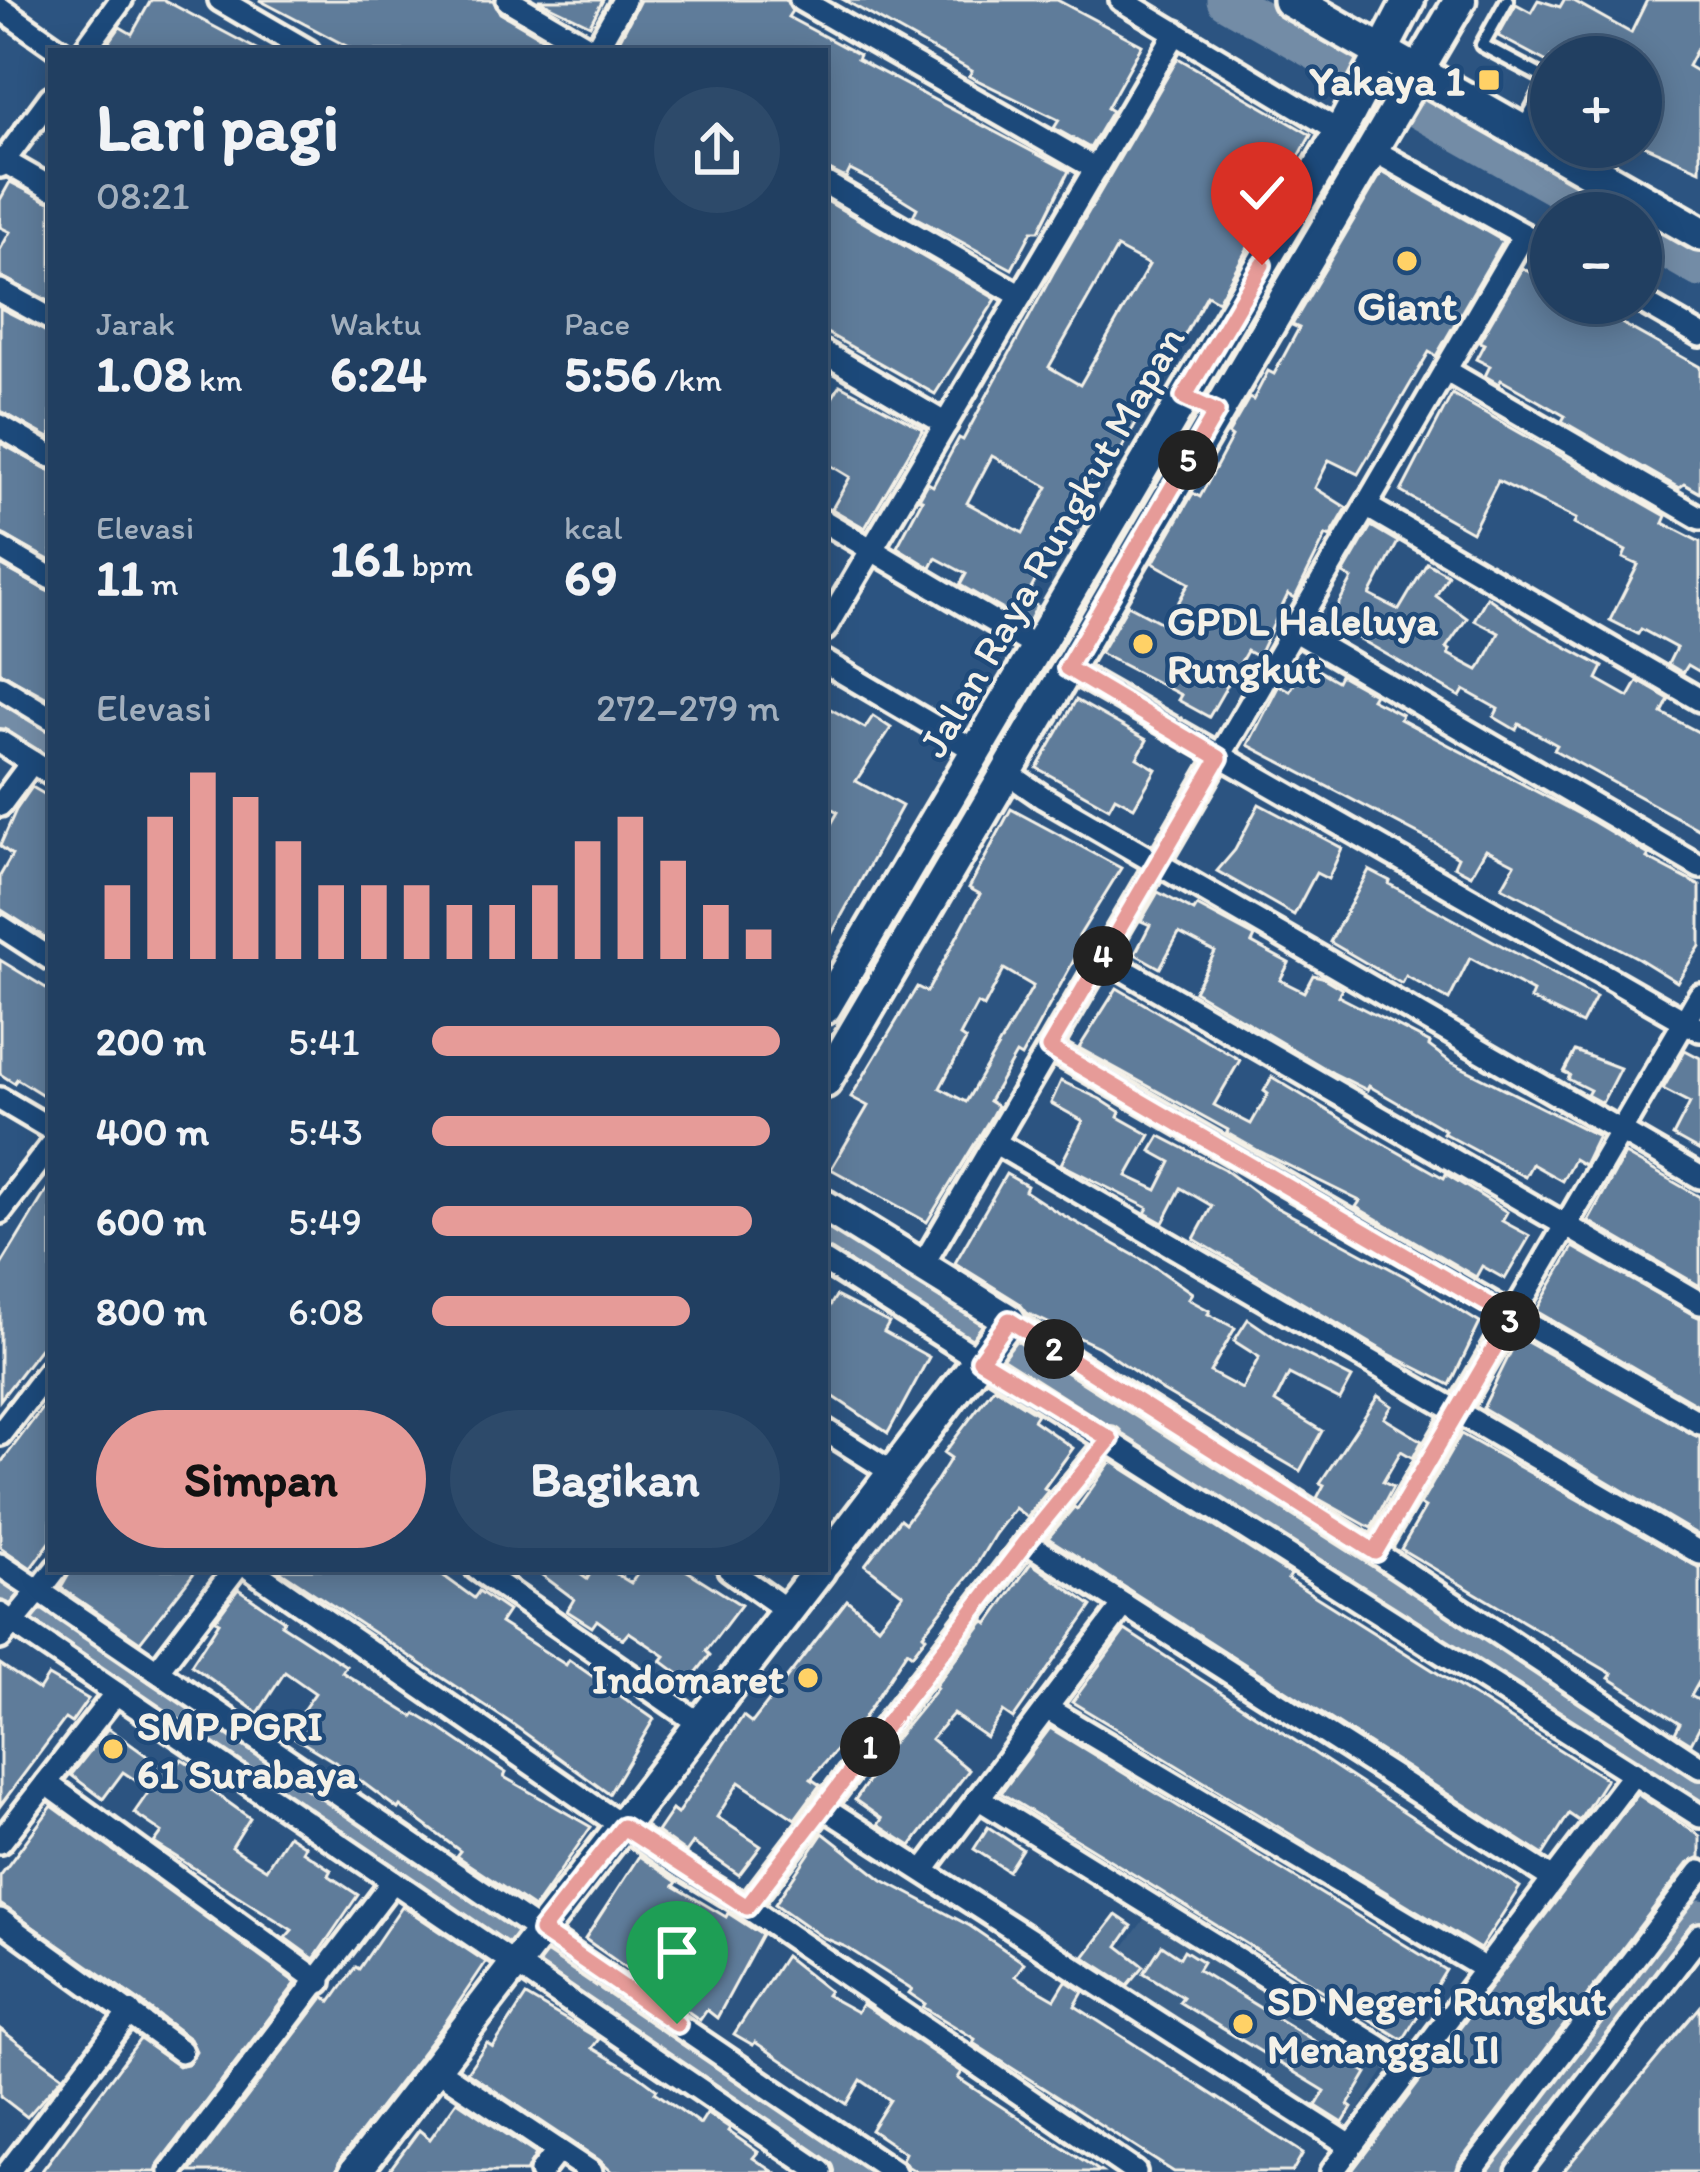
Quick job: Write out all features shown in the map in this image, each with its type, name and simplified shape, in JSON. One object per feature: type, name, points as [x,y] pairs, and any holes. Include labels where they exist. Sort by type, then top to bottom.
[{"type":"main road","points":[[1290,0],[1374,66],[1520,131],[1700,233]]},
{"type":"street","points":[[86,48],[122,0]]},
{"type":"street","points":[[220,0],[303,48]]},
{"type":"street","points":[[508,0],[590,48]]},
{"type":"street","points":[[597,48],[624,0]]},
{"type":"street","points":[[801,0],[1096,169]]},
{"type":"street","points":[[1121,0],[1346,122]]},
{"type":"street","name":"Jalan Raya Rungkut Mapan","points":[[828,1003],[1346,122],[1409,0]]},
{"type":"street","name":"Jalan Raya Rungkut Mapan","points":[[828,1077],[1460,0]]},
{"type":"street","points":[[0,8],[57,48]]},
{"type":"street","points":[[828,624],[1176,32]]},
{"type":"street","points":[[48,101],[1,162],[48,186]]},
{"type":"street","points":[[1378,139],[1530,239]]},
{"type":"street","points":[[828,185],[1022,296]]},
{"type":"street","points":[[922,1266],[1523,235]]},
{"type":"street","points":[[0,292],[48,317]]},
{"type":"street","points":[[1662,313],[1700,334]]},
{"type":"street","points":[[828,355],[946,424]]},
{"type":"street","points":[[1445,370],[1700,518]]},
{"type":"street","points":[[1184,397],[1216,412]]},
{"type":"street","points":[[0,426],[48,454]]},
{"type":"street","points":[[1366,506],[1700,700]]},
{"type":"street","points":[[828,524],[1038,647]]},
{"type":"street","points":[[0,548],[48,576]]},
{"type":"street","points":[[1293,630],[1700,867]]},
{"type":"street","points":[[828,664],[976,751]]},
{"type":"street","points":[[1067,668],[1692,1025]]},
{"type":"street","points":[[0,687],[48,716]]},
{"type":"street","points":[[0,742],[41,768],[0,805]]},
{"type":"street","points":[[1006,772],[1700,1177]]},
{"type":"street","points":[[0,926],[48,957]]},
{"type":"street","points":[[1102,957],[1700,1304]]},
{"type":"street","points":[[1375,1552],[1621,1131],[1692,1025],[1700,995]]},
{"type":"street","points":[[1049,1048],[1700,1423]]},
{"type":"street","points":[[0,1099],[48,1127]]},
{"type":"street","points":[[994,1142],[1700,1553]]},
{"type":"street","points":[[0,1212],[48,1150]]},
{"type":"street","points":[[828,1208],[1375,1552],[1700,1766]]},
{"type":"street","points":[[828,1264],[982,1357],[1700,1816]]},
{"type":"street","points":[[828,1558],[1006,1324]]},
{"type":"street","points":[[0,1434],[48,1372]]},
{"type":"street","points":[[828,1432],[893,1473]]},
{"type":"street","points":[[747,1907],[1110,1439]]},
{"type":"street","points":[[1026,1542],[1553,1879]]},
{"type":"street","points":[[0,1565],[18,1613],[116,1693],[392,1881],[528,1949],[894,2172]]},
{"type":"street","points":[[18,1613],[53,1572]]},
{"type":"street","points":[[157,1672],[233,1572]]},
{"type":"street","points":[[255,1572],[623,1827],[1136,2172]]},
{"type":"street","points":[[481,1572],[700,1724]]},
{"type":"street","points":[[733,1572],[788,1611]]},
{"type":"street","points":[[355,2172],[817,1572]]},
{"type":"street","points":[[924,1870],[1124,1605]]},
{"type":"street","points":[[18,1613],[157,1672],[821,2172]]},
{"type":"street","points":[[0,1842],[116,1693]]},
{"type":"street","points":[[1046,1708],[1485,1969]]},
{"type":"street","points":[[1332,2172],[1634,1773]]},
{"type":"street","points":[[46,1783],[320,1982]]},
{"type":"street","points":[[978,1798],[1411,2067]]},
{"type":"street","points":[[824,1807],[1351,2146]]},
{"type":"street","points":[[1471,2172],[1700,1872]]},
{"type":"street","points":[[172,2172],[392,1881]]},
{"type":"street","points":[[0,1920],[181,2050]]},
{"type":"street","points":[[1518,2172],[1692,1962],[1700,1935]]},
{"type":"street","points":[[8,2172],[130,2012]]},
{"type":"street","points":[[435,2068],[591,2172]]},
{"type":"street","points":[[541,2172],[558,2150]]},
{"type":"lane","points":[[1507,0],[1482,45],[1530,70]]},
{"type":"lane","points":[[1520,131],[1530,113]]},
{"type":"shaded area","name":"SD Negeri Rungkut Menanggal II","points":[[1149,1913],[1385,2070],[1341,2137],[1100,1978]]},
{"type":"building","points":[[151,0],[164,0],[254,48],[105,48],[120,27],[132,34]]},
{"type":"building","points":[[259,0],[493,0],[500,13],[560,48],[350,48]]},
{"type":"building","points":[[538,0],[603,0],[590,25]]},
{"type":"building","points":[[640,0],[786,0],[792,11],[788,17],[859,55],[857,59],[1069,171],[1039,231],[1032,231],[1012,269],[913,216],[917,208],[883,187],[850,170],[846,178],[828,169],[828,48],[632,48],[619,41]]},
{"type":"building","points":[[844,0],[1057,0],[1142,45],[1090,148],[1054,128],[1059,120],[969,76],[972,71]]},
{"type":"building","points":[[1538,0],[1560,7],[1564,0],[1572,0],[1631,33],[1647,0],[1700,0],[1700,43],[1688,66],[1700,73],[1700,170],[1662,153],[1662,36],[1530,36],[1530,53],[1498,36],[1516,4],[1531,12]]},
{"type":"building","points":[[1178,58],[1311,135],[1218,301],[1207,295],[1110,470],[1099,463],[1078,503],[1093,511],[1071,551],[1056,543],[1025,600],[1037,606],[1028,624],[960,585],[966,574],[936,558],[931,568],[897,547],[928,483],[933,486],[959,438],[963,440]],"holes":[[[1117,248],[1149,265],[1080,385],[1049,367]],[[992,456],[1048,487],[1023,533],[967,503]]]},
{"type":"building","points":[[1382,172],[1503,241],[1436,356],[1429,352],[1358,474],[1329,460],[1315,488],[1347,508],[1330,537],[1326,535],[1295,598],[1288,594],[1258,657],[1247,651],[1209,717],[1178,700],[1181,695],[1100,653],[1128,605],[1166,625],[1189,583],[1153,563],[1193,493],[1200,497],[1249,398],[1253,400],[1268,371],[1274,374],[1299,328],[1292,325]]},
{"type":"building","points":[[10,182],[48,201],[48,300],[0,276],[0,250],[10,232],[0,227],[0,200]]},
{"type":"building","points":[[828,202],[996,299],[935,394],[828,334]]},
{"type":"building","points":[[1522,268],[1530,272],[1530,324],[1623,324],[1700,367],[1700,493],[1684,484],[1679,488],[1562,421],[1565,416],[1485,376],[1490,366],[1476,359],[1484,344],[1479,342]]},
{"type":"building","points":[[0,308],[48,332],[48,437],[0,411]]},
{"type":"building","points":[[840,385],[923,429],[865,528],[832,509],[850,477],[828,464],[828,405]]},
{"type":"building","points":[[1452,394],[1666,516],[1663,523],[1700,542],[1700,672],[1688,665],[1683,673],[1668,664],[1676,648],[1641,629],[1638,634],[1610,620],[1638,565],[1623,558],[1626,551],[1574,524],[1576,519],[1498,481],[1472,532],[1401,492]]},
{"type":"building","points":[[0,443],[48,469],[48,559],[0,533]]},
{"type":"building","points":[[1371,526],[1398,542],[1370,595],[1399,610],[1427,563],[1448,575],[1436,596],[1467,618],[1446,648],[1448,654],[1478,670],[1483,663],[1499,633],[1474,620],[1487,597],[1533,629],[1603,667],[1597,679],[1629,697],[1638,681],[1669,699],[1662,713],[1700,733],[1700,830],[1554,750],[1557,745],[1519,724],[1516,730],[1494,717],[1498,709],[1464,690],[1460,697],[1329,621],[1352,579],[1343,574]]},
{"type":"building","points":[[0,565],[48,591],[48,698],[0,672]]},
{"type":"building","points":[[1306,663],[1374,694],[1371,699],[1402,715],[1400,719],[1594,822],[1700,886],[1700,946],[1677,982],[1502,887],[1515,864],[1486,849],[1471,875],[1454,866],[1458,857],[1437,844],[1248,745],[1279,685],[1290,691]]},
{"type":"building","points":[[1076,700],[1147,740],[1137,758],[1156,769],[1134,807],[1115,797],[1109,808],[1037,768]]},
{"type":"building","points":[[828,708],[865,728],[873,716],[891,728],[856,781],[902,806],[828,941],[828,830],[838,812],[828,807]]},
{"type":"building","points":[[32,787],[48,796],[48,939],[0,909],[0,876],[12,855],[0,846]]},
{"type":"building","points":[[1259,804],[1342,848],[1328,879],[1316,873],[1294,915],[1217,871],[1235,850]]},
{"type":"building","points":[[1011,809],[1121,868],[1079,936],[1085,940],[1021,1057],[1016,1054],[989,1101],[997,1106],[991,1117],[927,1222],[831,1169],[868,1106],[851,1097],[917,987],[927,992],[980,894],[969,888]],"holes":[[[1004,969],[1033,986],[966,1102],[940,1088],[966,1040],[960,1036],[977,1004],[984,1007]]]},
{"type":"building","points":[[1369,870],[1596,997],[1582,1024],[1530,999],[1533,992],[1470,958],[1449,1000],[1406,976],[1402,984],[1330,942]]},
{"type":"building","points":[[1158,892],[1194,911],[1197,906],[1255,937],[1252,943],[1289,963],[1280,980],[1304,992],[1313,975],[1322,977],[1342,989],[1338,996],[1430,1043],[1449,1061],[1598,1136],[1584,1165],[1574,1159],[1562,1181],[1532,1164],[1525,1177],[1369,1086],[1367,1090],[1333,1073],[1194,991],[1215,952],[1179,933],[1160,968],[1135,954],[1150,925],[1141,921]]},
{"type":"building","points":[[0,960],[48,989],[48,1098],[0,1074]]},
{"type":"building","points":[[1117,988],[1240,1060],[1214,1105],[1251,1124],[1272,1077],[1507,1212],[1502,1221],[1530,1236],[1505,1279],[1482,1266],[1476,1277],[1356,1207],[1360,1201],[1257,1150],[1079,1048]]},
{"type":"building","points":[[1685,1050],[1700,1058],[1700,1151],[1673,1136],[1690,1103],[1663,1089]]},
{"type":"building","points":[[1575,1051],[1620,1068],[1602,1103],[1564,1072]]},
{"type":"building","points":[[1061,1081],[1100,1099],[1120,1112],[1118,1117],[1150,1135],[1127,1176],[1157,1190],[1171,1162],[1151,1151],[1160,1136],[1224,1169],[1272,1205],[1480,1323],[1450,1385],[1194,1239],[1212,1206],[1181,1188],[1163,1223],[1145,1213],[1148,1208],[1061,1164],[1083,1121],[1051,1103]]},
{"type":"building","points":[[1625,1154],[1700,1197],[1700,1286],[1588,1221]]},
{"type":"building","points":[[1006,1174],[1054,1210],[1155,1267],[1192,1293],[1188,1299],[1235,1328],[1210,1372],[1242,1389],[1259,1357],[1234,1341],[1248,1319],[1283,1343],[1352,1378],[1340,1400],[1289,1374],[1275,1402],[1322,1431],[1300,1471],[1163,1391],[1099,1347],[1027,1313],[1019,1303],[955,1263]]},
{"type":"building","points":[[48,1188],[48,1338],[0,1400],[0,1267]]},
{"type":"building","points":[[1573,1247],[1700,1318],[1700,1406],[1536,1311]]},
{"type":"building","points":[[836,1296],[889,1323],[884,1332],[929,1357],[888,1433],[828,1393],[828,1309]]},
{"type":"building","points":[[1518,1337],[1700,1438],[1700,1536],[1483,1408]]},
{"type":"building","points":[[994,1387],[1037,1414],[1033,1420],[1073,1448],[1044,1488],[1048,1491],[1027,1517],[1015,1508],[923,1634],[926,1637],[912,1655],[907,1651],[861,1722],[811,1779],[820,1785],[795,1819],[739,1782],[717,1817],[761,1846],[739,1875],[693,1843],[686,1853],[657,1832],[672,1810],[677,1814],[743,1716],[752,1723],[847,1600],[878,1626],[903,1594],[865,1565],[934,1485],[951,1458],[944,1453]]},
{"type":"building","points":[[1378,1396],[1392,1406],[1384,1418],[1422,1441],[1413,1458],[1401,1451],[1383,1482],[1393,1487],[1371,1528],[1317,1498],[1324,1485],[1320,1483]]},
{"type":"building","points":[[48,1400],[48,1545],[31,1568],[0,1547],[0,1464]]},
{"type":"building","points":[[1461,1434],[1700,1568],[1700,1680],[1691,1696],[1700,1701],[1700,1726],[1691,1743],[1675,1733],[1680,1723],[1609,1678],[1612,1674],[1401,1549]]},
{"type":"building","points":[[1111,1461],[1291,1575],[1288,1579],[1606,1779],[1579,1821],[1569,1814],[1543,1855],[1048,1538],[1077,1509]]},
{"type":"building","points":[[1031,1563],[1092,1606],[1013,1719],[1003,1712],[986,1737],[953,1714],[931,1739],[969,1770],[911,1846],[878,1825],[882,1819],[855,1800],[874,1773],[870,1770]]},
{"type":"building","points":[[70,1572],[195,1572],[140,1642],[61,1588]]},
{"type":"building","points":[[282,1572],[438,1572],[474,1598],[479,1591],[508,1611],[500,1623],[566,1665],[569,1660],[654,1719],[609,1794],[511,1723]]},
{"type":"building","points":[[538,1572],[577,1572],[587,1579],[591,1572],[613,1572],[631,1583],[639,1572],[689,1572],[741,1605],[689,1682],[661,1661],[665,1656],[629,1632],[623,1639],[597,1620],[592,1627],[567,1611],[574,1599]]},
{"type":"building","points":[[238,1589],[346,1666],[342,1672],[441,1729],[506,1773],[504,1777],[591,1827],[534,1908],[456,1856],[460,1851],[400,1806],[398,1809],[287,1733],[315,1693],[285,1672],[258,1713],[191,1665]]},
{"type":"building","points":[[1125,1630],[1520,1887],[1480,1949],[1072,1702]]},
{"type":"building","points":[[0,1664],[39,1690],[48,1676],[88,1699],[71,1723],[65,1719],[0,1806]]},
{"type":"building","points":[[108,1728],[172,1774],[182,1759],[202,1772],[197,1780],[250,1818],[232,1847],[266,1869],[288,1835],[331,1870],[328,1875],[358,1895],[314,1959],[285,1938],[292,1930],[154,1843],[162,1832],[134,1813],[150,1790],[123,1772],[103,1799],[71,1775]]},
{"type":"building","points":[[1050,1728],[1446,1970],[1403,2040],[1001,1793]]},
{"type":"building","points":[[1637,1794],[1700,1836],[1700,1857],[1688,1863],[1456,2172],[1351,2172]]},
{"type":"building","points":[[52,1806],[296,1983],[156,2172],[41,2172],[140,2039],[178,2066],[188,2064],[196,2051],[190,2039],[138,2000],[0,1904],[0,1876]]},
{"type":"building","points":[[988,1827],[1022,1849],[1008,1871],[974,1849]]},
{"type":"building","points":[[823,1833],[883,1880],[970,1926],[1024,1963],[1015,1976],[1055,1999],[1066,1981],[1083,1992],[1075,2006],[1303,2153],[1292,2172],[1174,2172],[973,2043],[975,2039],[923,2007],[909,1993],[912,1989],[775,1904]]},
{"type":"building","points":[[639,1856],[677,1882],[674,1886],[762,1935],[717,2018],[707,2010],[700,2020],[585,1939]]},
{"type":"building","points":[[402,1906],[486,1962],[340,2160],[336,2172],[190,2172],[324,1996],[331,2002],[359,1969]]},
{"type":"building","points":[[1116,1915],[1132,1926],[1118,1946],[1144,1966],[1128,1985],[1084,1957]]},
{"type":"building","points":[[1162,1945],[1180,1957],[1184,1950],[1203,1962],[1198,1970],[1367,2073],[1343,2123],[1316,2106],[1325,2091],[1179,2002],[1183,1997],[1144,1973]]},
{"type":"building","points":[[785,1956],[829,1991],[826,1995],[857,2012],[862,2004],[962,2072],[958,2078],[1101,2172],[917,2172],[907,2166],[902,2159],[905,2153],[871,2130],[890,2100],[861,2080],[847,2104],[755,2042],[734,2034]]},
{"type":"building","points":[[526,1996],[599,2039],[592,2048],[638,2075],[700,2124],[707,2113],[730,2128],[758,2152],[753,2158],[774,2172],[612,2172],[467,2072],[487,2043],[493,2047]]},
{"type":"building","points":[[1700,2007],[1700,2172],[1563,2172],[1672,2040]]},
{"type":"building","points":[[0,2029],[63,2076],[27,2117],[0,2096]]},
{"type":"building","points":[[457,2101],[536,2154],[526,2172],[388,2172],[419,2130],[430,2139]]},
{"type":"waterway","points":[[1226,0],[1566,192]]},
{"type":"waterway","points":[[1662,246],[1700,268]]},
{"type":"waterway","points":[[0,725],[48,754]]},
{"type":"waterway","points":[[828,1244],[1700,1791]]},
{"type":"waterway","points":[[0,1592],[856,2172]]},
{"type":"waterway","points":[[1501,2172],[1700,1919]]},
{"type":"place","name":"Yakaya 1","points":[[1489,80]]},
{"type":"place","name":"Giant","points":[[1407,261]]},
{"type":"place","name":"GPDL Haleluya Rungkut","points":[[1143,644]]},
{"type":"place","name":"Indomaret","points":[[808,1678]]},
{"type":"place","name":"SMP PGRI 61 Surabaya","points":[[113,1749]]},
{"type":"place","name":"SD Negeri Rungkut Menanggal II","points":[[1243,2024]]},
{"type":"route","points":[[677,2024],[541,1931],[623,1827],[747,1907],[1110,1439],[980,1360],[1009,1320],[1375,1552],[1512,1318],[1049,1048],[1219,758],[1067,668],[1216,412],[1184,397],[1262,265]]}]
